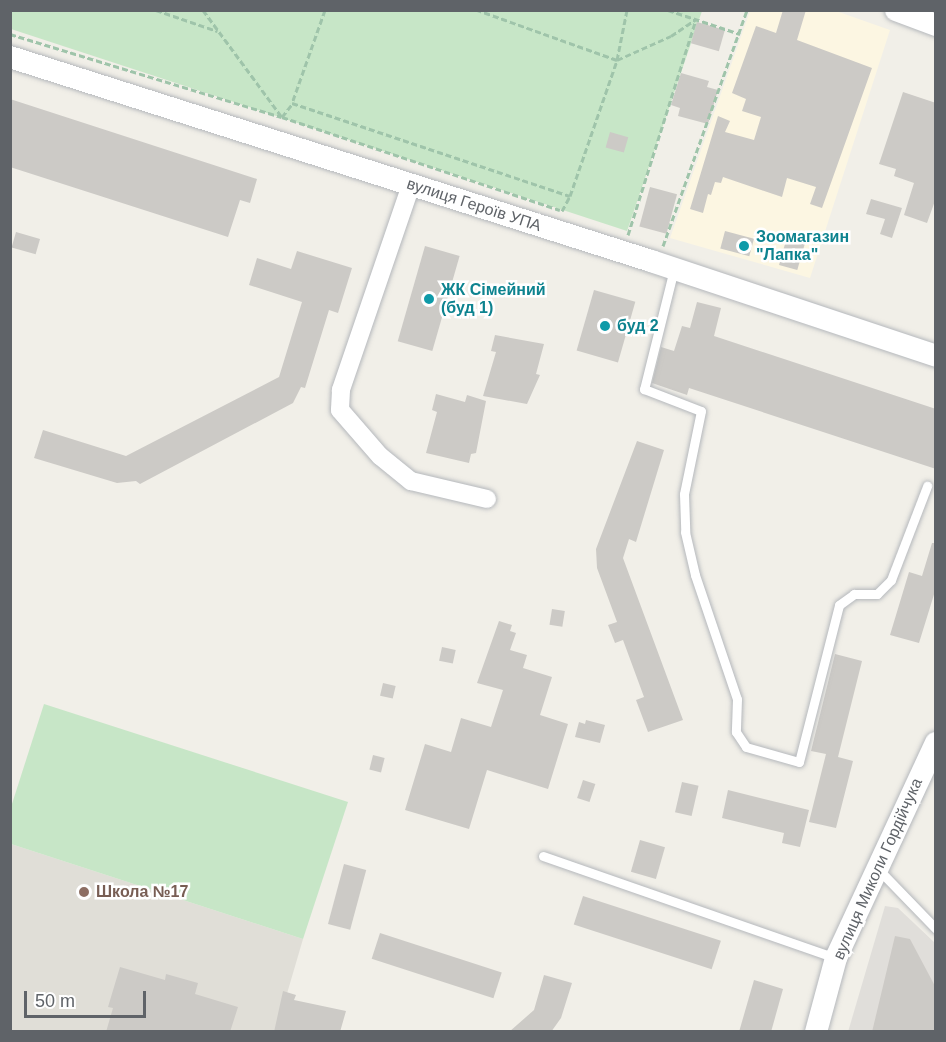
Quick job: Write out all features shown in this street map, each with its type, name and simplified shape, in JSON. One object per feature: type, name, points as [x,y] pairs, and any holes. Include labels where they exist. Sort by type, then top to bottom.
[{"type":"street","points":[[896,10],[931,19]]},
{"type":"street","name":"вулиця Героїв УПА","points":[[10,57],[674,269],[936,356]]},
{"type":"street","points":[[411,185],[341,390],[340,410],[380,456],[411,481],[487,499]]},
{"type":"street","name":"вулиця Миколи Гордійчука","points":[[816,1032],[836,958],[936,743]]},
{"type":"lane","points":[[674,269],[644,389],[701,411],[684,494],[685,532],[694,575],[737,699],[736,732],[746,747],[799,762],[839,605],[854,594],[877,594],[891,580],[927,486]]},
{"type":"lane","points":[[543,856],[836,958]]},
{"type":"lane","points":[[877,868],[936,929]]},
{"type":"path","points":[[156,10],[219,32]]},
{"type":"path","points":[[203,10],[282,117]]},
{"type":"path","points":[[282,117],[292,103],[325,10]]},
{"type":"path","points":[[477,10],[617,60],[671,36],[696,19]]},
{"type":"path","points":[[562,211],[570,196],[617,60],[627,10]]},
{"type":"path","points":[[668,10],[740,34]]},
{"type":"path","points":[[655,243],[664,246],[747,10]]},
{"type":"path","points":[[628,235],[696,19]]},
{"type":"path","points":[[10,34],[282,117],[573,215]]},
{"type":"path","points":[[292,103],[570,196]]},
{"type":"path","points":[[617,231],[637,238]]},
{"type":"shaded area","points":[[750,11],[836,11],[890,30],[810,278],[670,238]]},
{"type":"shaded area","name":"Школа №17","points":[[11,844],[303,939],[276,1031],[11,1032]]},
{"type":"shaded area","points":[[885,906],[898,908],[935,943],[935,1031],[848,1032]]},
{"type":"green space","points":[[11,10],[702,11],[627,231],[11,29]]},
{"type":"green space","points":[[44,704],[348,802],[303,939],[11,844],[11,807]]},
{"type":"building","points":[[783,10],[806,10],[797,40],[872,68],[822,208],[810,204],[816,187],[787,178],[782,197],[723,177],[721,183],[715,182],[711,195],[708,194],[703,213],[690,209],[718,116],[730,121],[725,132],[754,140],[761,117],[742,111],[746,99],[732,93],[756,26],[776,33]]},
{"type":"building","points":[[697,22],[725,30],[719,51],[691,43]]},
{"type":"building","points":[[681,73],[709,81],[707,87],[718,90],[708,124],[678,116],[680,108],[671,105]]},
{"type":"building","points":[[903,92],[936,103],[936,198],[927,223],[904,215],[914,183],[894,176],[896,169],[879,164]]},
{"type":"building","points":[[10,99],[257,179],[250,203],[240,200],[228,237],[10,167]]},
{"type":"building","points":[[610,132],[628,137],[624,153],[606,147]]},
{"type":"building","points":[[650,187],[677,194],[666,234],[639,227]]},
{"type":"building","points":[[871,199],[902,208],[892,238],[880,234],[885,219],[866,214]]},
{"type":"building","points":[[725,231],[754,239],[749,256],[720,248]]},
{"type":"building","points":[[16,232],[40,239],[36,254],[12,247]]},
{"type":"building","points":[[787,237],[805,242],[797,270],[779,265]]},
{"type":"building","name":"ЖК Сімейний (буд 1)","points":[[425,246],[460,256],[432,351],[398,341]]},
{"type":"building","points":[[297,251],[352,268],[338,313],[329,310],[305,388],[301,387],[293,403],[140,484],[136,481],[117,483],[34,458],[43,430],[126,456],[279,377],[302,302],[249,285],[257,258],[291,269]]},
{"type":"building","name":"буд 2","points":[[594,290],[635,302],[618,362],[577,351]]},
{"type":"building","points":[[697,302],[721,308],[714,336],[936,409],[936,469],[689,388],[687,395],[652,383],[661,347],[674,351],[682,326],[690,328]]},
{"type":"building","points":[[495,335],[544,344],[536,374],[540,375],[527,404],[483,396],[496,352],[491,351]]},
{"type":"building","points":[[436,394],[465,402],[467,395],[486,401],[476,453],[471,454],[469,463],[426,453],[437,412],[432,410]]},
{"type":"building","points":[[637,441],[664,450],[636,542],[629,539],[623,558],[683,720],[648,732],[636,700],[644,697],[623,640],[615,643],[608,625],[617,622],[597,568],[596,549]]},
{"type":"building","points":[[932,543],[936,543],[936,588],[919,643],[890,635],[909,572],[922,576]]},
{"type":"building","points":[[552,609],[565,611],[562,627],[549,625]]},
{"type":"building","points":[[499,621],[512,625],[510,631],[516,633],[510,650],[527,655],[523,668],[552,677],[540,715],[568,724],[548,789],[487,770],[469,829],[405,810],[425,744],[451,752],[461,718],[491,727],[503,690],[477,683]]},
{"type":"building","points":[[442,647],[456,650],[453,664],[439,661]]},
{"type":"building","points":[[835,654],[862,661],[838,757],[853,761],[836,828],[809,822],[826,754],[811,751]]},
{"type":"building","points":[[383,683],[396,686],[393,699],[380,696]]},
{"type":"building","points":[[586,720],[605,725],[600,743],[575,737],[579,722],[585,724]]},
{"type":"building","points":[[373,755],[385,758],[381,772],[369,770]]},
{"type":"building","points":[[583,780],[595,784],[589,802],[577,798]]},
{"type":"building","points":[[682,782],[699,786],[692,816],[675,812]]},
{"type":"building","points":[[728,790],[809,810],[800,847],[782,843],[784,833],[722,818]]},
{"type":"building","points":[[640,840],[665,847],[656,879],[631,872]]},
{"type":"building","points":[[344,864],[366,870],[350,930],[328,924]]},
{"type":"building","points":[[583,896],[721,941],[712,969],[574,925]]},
{"type":"building","points":[[380,933],[502,973],[493,998],[372,959]]},
{"type":"building","points":[[895,936],[910,939],[936,988],[936,1032],[872,1032]]},
{"type":"building","points":[[120,967],[165,980],[166,974],[198,983],[195,994],[238,1007],[230,1032],[106,1032],[113,1008],[108,1007]]},
{"type":"building","points":[[544,975],[572,983],[561,1018],[551,1032],[509,1032],[534,1010]]},
{"type":"building","points":[[754,980],[783,989],[771,1032],[739,1032]]},
{"type":"building","points":[[283,991],[296,995],[294,1000],[346,1011],[340,1032],[274,1032]]},
{"type":"place","name":"Зоомагазин \"Лапка\"","points":[[744,246]]},
{"type":"place","name":"ЖК Сімейний (буд 1)","points":[[429,299]]},
{"type":"place","name":"буд 2","points":[[605,326]]},
{"type":"place","name":"Школа №17","points":[[84,892]]}]
